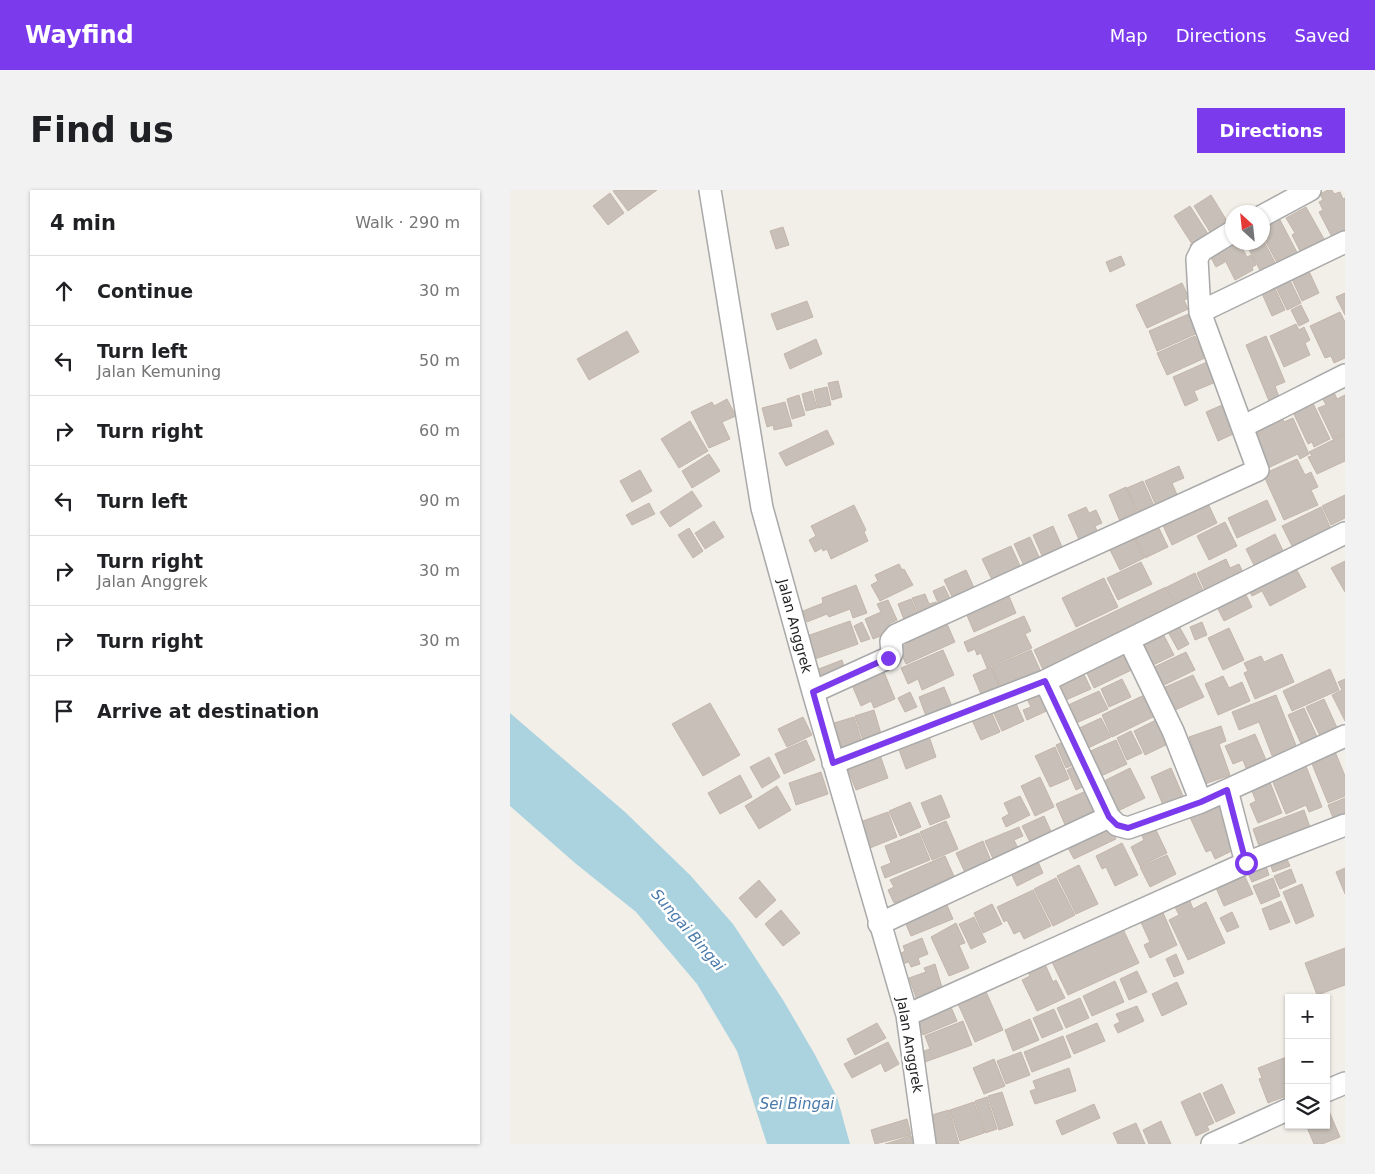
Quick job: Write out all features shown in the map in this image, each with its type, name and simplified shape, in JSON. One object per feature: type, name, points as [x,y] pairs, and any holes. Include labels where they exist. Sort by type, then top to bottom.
[{"type":"street","name":"Jalan Anggrek","points":[[710,190],[762,508],[879,924],[889,950],[907,1015],[925,1144]]},
{"type":"street","points":[[1270,212],[1310,190]]},
{"type":"street","points":[[813,692],[890,657],[892,653],[891,640],[894,636],[1258,470],[1244,426],[1200,312],[1197,259],[1202,251],[1225,236]]},
{"type":"street","points":[[1200,312],[1345,242]]},
{"type":"street","points":[[1244,426],[1345,375]]},
{"type":"street","points":[[833,763],[1045,681],[1345,533]]},
{"type":"street","points":[[1130,640],[1172,731],[1201,802]]},
{"type":"street","points":[[1045,681],[1109,817],[1117,825],[1128,828],[1201,802],[1345,736]]},
{"type":"street","points":[[1227,790],[1246,863]]},
{"type":"street","points":[[879,924],[1109,817]]},
{"type":"street","points":[[907,1015],[1246,863],[1345,825]]},
{"type":"street","points":[[1330,1089],[1345,1083]]},
{"type":"street","points":[[1212,1144],[1285,1111]]},
{"type":"water","name":"Sei Bingai","points":[[510,713],[625,812],[690,875],[733,924],[783,1000],[814,1053],[837,1097],[850,1144],[767,1144],[737,1051],[697,984],[636,912],[575,863],[510,806]]},
{"type":"building","points":[[657,190],[628,211],[613,191]]},
{"type":"building","points":[[1332,190],[1334,194],[1340,192],[1343,199],[1345,198],[1345,233],[1333,239],[1319,212],[1323,210],[1319,202],[1323,200],[1320,194]]},
{"type":"building","points":[[610,193],[624,213],[608,225],[593,206]]},
{"type":"building","points":[[1211,195],[1225,218],[1225,222],[1210,232],[1194,206]]},
{"type":"building","points":[[1190,206],[1210,237],[1195,253],[1190,245],[1192,244],[1174,216]]},
{"type":"building","points":[[1306,207],[1328,246],[1304,259],[1292,235],[1295,233],[1286,218]]},
{"type":"building","points":[[1279,218],[1300,258],[1280,268],[1270,250],[1270,222]]},
{"type":"building","points":[[783,227],[789,245],[776,249],[770,231]]},
{"type":"building","points":[[1225,245],[1225,250],[1243,250],[1247,257],[1251,255],[1256,265],[1252,267],[1253,270],[1235,280],[1219,248]]},
{"type":"building","points":[[1218,249],[1225,262],[1216,267],[1209,254]]},
{"type":"building","points":[[1249,250],[1268,250],[1279,270],[1264,278]]},
{"type":"building","points":[[1121,256],[1125,265],[1110,272],[1106,262]]},
{"type":"building","points":[[1308,269],[1319,293],[1302,301],[1291,277]]},
{"type":"building","points":[[1287,274],[1301,303],[1287,310],[1273,281]]},
{"type":"building","points":[[1272,282],[1285,310],[1272,316],[1259,287]]},
{"type":"building","points":[[1182,283],[1189,298],[1184,300],[1188,309],[1147,328],[1136,305]]},
{"type":"building","points":[[1345,293],[1345,315],[1336,297]]},
{"type":"building","points":[[807,301],[813,317],[777,330],[771,314]]},
{"type":"building","points":[[1301,305],[1309,321],[1299,326],[1291,310]]},
{"type":"building","points":[[1340,312],[1345,322],[1345,358],[1334,363],[1331,356],[1325,358],[1310,326]]},
{"type":"building","points":[[1191,313],[1200,332],[1157,351],[1149,331]]},
{"type":"building","points":[[1296,324],[1299,330],[1304,327],[1310,340],[1305,343],[1310,355],[1284,367],[1270,336]]},
{"type":"building","points":[[627,331],[639,352],[589,380],[577,359]]},
{"type":"building","points":[[1195,336],[1205,358],[1167,375],[1157,353]]},
{"type":"building","points":[[1266,336],[1285,382],[1275,386],[1279,397],[1269,401],[1246,345]]},
{"type":"building","points":[[816,339],[822,354],[790,369],[784,354]]},
{"type":"building","points":[[1207,362],[1216,382],[1194,391],[1198,400],[1185,406],[1173,377]]},
{"type":"building","points":[[838,381],[842,397],[832,400],[828,383]]},
{"type":"building","points":[[827,387],[831,405],[818,408],[814,390]]},
{"type":"building","points":[[1332,388],[1337,399],[1345,395],[1345,433],[1333,439],[1318,408],[1326,405],[1320,394]]},
{"type":"building","points":[[812,391],[817,408],[806,411],[802,394]]},
{"type":"building","points":[[799,395],[805,415],[792,419],[787,399]]},
{"type":"building","points":[[727,399],[736,416],[722,422],[730,439],[709,448],[691,412],[712,402],[714,406]]},
{"type":"building","points":[[1312,401],[1330,439],[1314,447],[1312,442],[1308,444],[1292,410]]},
{"type":"building","points":[[785,402],[792,426],[774,430],[773,425],[767,427],[762,408]]},
{"type":"building","points":[[1229,402],[1240,431],[1218,441],[1206,412]]},
{"type":"building","points":[[1280,413],[1284,422],[1293,418],[1309,454],[1300,459],[1298,454],[1268,468],[1250,427]]},
{"type":"building","points":[[690,421],[708,451],[679,468],[661,439]]},
{"type":"building","points":[[827,430],[834,444],[786,466],[779,453]]},
{"type":"building","points":[[1345,434],[1345,461],[1317,474],[1308,457],[1312,456],[1309,452]]},
{"type":"building","points":[[709,454],[720,471],[692,488],[682,471]]},
{"type":"building","points":[[1297,459],[1305,475],[1311,472],[1318,487],[1311,490],[1318,505],[1284,520],[1263,474]]},
{"type":"building","points":[[1179,466],[1184,478],[1172,483],[1178,497],[1158,510],[1145,481]]},
{"type":"building","points":[[640,470],[652,491],[632,502],[620,481]]},
{"type":"building","points":[[1143,481],[1156,510],[1140,517],[1127,488]]},
{"type":"building","points":[[1126,487],[1139,518],[1122,526],[1109,495]]},
{"type":"building","points":[[692,491],[702,506],[670,527],[660,512]]},
{"type":"building","points":[[1345,495],[1345,518],[1331,525],[1322,506]]},
{"type":"building","points":[[1206,499],[1217,523],[1172,545],[1161,521]]},
{"type":"building","points":[[1267,500],[1276,520],[1237,538],[1228,518]]},
{"type":"building","points":[[649,503],[655,514],[632,525],[626,515]]},
{"type":"building","points":[[854,505],[866,530],[864,532],[868,541],[831,559],[827,549],[823,551],[822,548],[815,552],[809,540],[816,536],[811,526]]},
{"type":"building","points":[[1086,507],[1089,513],[1096,510],[1102,523],[1095,526],[1099,536],[1081,544],[1068,515]]},
{"type":"building","points":[[1321,507],[1331,529],[1293,548],[1282,526]]},
{"type":"building","points":[[1155,520],[1168,547],[1145,558],[1135,538],[1139,536],[1136,529]]},
{"type":"building","points":[[714,521],[724,537],[705,549],[695,533]]},
{"type":"building","points":[[1225,522],[1237,546],[1209,560],[1197,536]]},
{"type":"building","points":[[1053,526],[1063,549],[1043,558],[1033,535]]},
{"type":"building","points":[[689,528],[703,551],[693,558],[678,535]]},
{"type":"building","points":[[1275,534],[1286,557],[1257,571],[1246,549]]},
{"type":"building","points":[[1133,536],[1144,558],[1120,570],[1107,544]]},
{"type":"building","points":[[1030,537],[1040,559],[1024,566],[1014,544]]},
{"type":"building","points":[[1011,546],[1022,570],[994,584],[982,559]]},
{"type":"building","points":[[1226,559],[1230,568],[1239,564],[1245,577],[1207,595],[1197,573]]},
{"type":"building","points":[[1345,561],[1345,592],[1331,568]]},
{"type":"building","points":[[1141,562],[1152,584],[1118,600],[1107,578]]},
{"type":"building","points":[[1293,563],[1306,587],[1270,606],[1262,591],[1252,596],[1248,588]]},
{"type":"building","points":[[899,564],[913,585],[880,601],[871,585],[878,581],[875,575]]},
{"type":"building","points":[[966,570],[976,592],[955,603],[944,580]]},
{"type":"building","points":[[1195,573],[1206,597],[1178,610],[1167,587]]},
{"type":"building","points":[[1104,578],[1118,607],[1076,627],[1062,598]]},
{"type":"building","points":[[856,585],[867,613],[853,618],[850,609],[829,617],[827,614],[807,622],[803,611],[823,603],[822,598]]},
{"type":"building","points":[[944,586],[953,605],[941,610],[933,591]]},
{"type":"building","points":[[1166,587],[1178,613],[1046,676],[1034,650]]},
{"type":"building","points":[[1242,587],[1252,607],[1224,621],[1214,601]]},
{"type":"building","points":[[1006,589],[1016,613],[974,632],[966,613]]},
{"type":"building","points":[[925,594],[929,604],[936,602],[940,612],[921,619],[912,598]]},
{"type":"building","points":[[911,599],[920,620],[906,625],[898,604]]},
{"type":"building","points":[[888,600],[897,620],[889,624],[892,631],[873,639],[865,619],[881,612],[877,604]]},
{"type":"building","points":[[1024,616],[1031,631],[1025,634],[1032,648],[987,668],[981,653],[977,655],[975,649],[968,652],[964,642]]},
{"type":"building","points":[[944,617],[955,642],[906,664],[899,648],[909,643],[906,635]]},
{"type":"building","points":[[850,621],[858,644],[815,659],[807,636]]},
{"type":"building","points":[[862,622],[870,639],[861,642],[854,626]]},
{"type":"building","points":[[1202,622],[1207,635],[1195,640],[1190,627]]},
{"type":"building","points":[[1179,626],[1189,644],[1178,650],[1168,632]]},
{"type":"building","points":[[1160,628],[1174,655],[1149,667],[1138,645]]},
{"type":"building","points":[[1229,628],[1244,660],[1223,670],[1208,638]]},
{"type":"building","points":[[1129,643],[1140,666],[1094,688],[1083,665]]},
{"type":"building","points":[[943,650],[954,675],[922,690],[918,679],[908,684],[901,668]]},
{"type":"building","points":[[1031,650],[1041,672],[1001,689],[992,667]]},
{"type":"building","points":[[1186,652],[1195,670],[1158,688],[1150,669]]},
{"type":"building","points":[[1282,654],[1294,682],[1255,699],[1244,673],[1248,671],[1244,663],[1261,656],[1264,662]]},
{"type":"building","points":[[842,660],[846,673],[821,683],[816,670]]},
{"type":"building","points":[[991,667],[1001,691],[983,699],[973,675]]},
{"type":"building","points":[[1081,668],[1091,689],[1059,703],[1050,683]]},
{"type":"building","points":[[1330,669],[1339,690],[1292,711],[1283,691]]},
{"type":"building","points":[[884,672],[895,699],[874,708],[871,701],[861,706],[852,685]]},
{"type":"building","points":[[1193,675],[1204,697],[1173,711],[1163,688]]},
{"type":"building","points":[[1223,676],[1229,688],[1242,682],[1250,701],[1218,715],[1205,684]]},
{"type":"building","points":[[1122,679],[1131,697],[1109,707],[1101,689]]},
{"type":"building","points":[[1345,679],[1345,721],[1332,695],[1342,690],[1338,682]]},
{"type":"building","points":[[944,687],[953,709],[927,719],[919,697]]},
{"type":"building","points":[[1043,687],[1053,708],[1027,720],[1023,710],[1031,707],[1025,695]]},
{"type":"building","points":[[1099,691],[1108,709],[1074,724],[1066,706]]},
{"type":"building","points":[[910,692],[917,707],[905,712],[898,698]]},
{"type":"building","points":[[1276,695],[1297,748],[1273,758],[1259,722],[1239,730],[1232,712]]},
{"type":"building","points":[[1142,696],[1145,701],[1152,698],[1157,709],[1150,713],[1153,717],[1112,737],[1102,715]]},
{"type":"building","points":[[1014,699],[1024,721],[1002,731],[992,709]]},
{"type":"building","points":[[1324,699],[1339,732],[1322,740],[1306,707]]},
{"type":"building","points":[[710,703],[740,755],[703,776],[672,724]]},
{"type":"building","points":[[1304,708],[1319,741],[1303,748],[1288,715]]},
{"type":"building","points":[[990,709],[1000,732],[981,740],[971,718]]},
{"type":"building","points":[[874,710],[882,737],[864,743],[855,716]]},
{"type":"building","points":[[803,717],[812,735],[787,747],[778,729]]},
{"type":"building","points":[[854,717],[863,745],[843,751],[834,723]]},
{"type":"building","points":[[1101,718],[1111,737],[1084,750],[1075,730]]},
{"type":"building","points":[[1160,718],[1172,742],[1145,755],[1134,731]]},
{"type":"building","points":[[1221,726],[1226,741],[1219,744],[1230,775],[1205,784],[1189,737]]},
{"type":"building","points":[[1131,731],[1142,753],[1127,760],[1117,738]]},
{"type":"building","points":[[1255,734],[1266,760],[1246,768],[1243,760],[1233,764],[1225,746]]},
{"type":"building","points":[[929,736],[936,757],[906,769],[898,747]]},
{"type":"building","points":[[1070,739],[1081,762],[1066,768],[1056,745]]},
{"type":"building","points":[[806,740],[815,760],[784,774],[775,754]]},
{"type":"building","points":[[1116,740],[1127,764],[1099,777],[1088,752]]},
{"type":"building","points":[[1055,747],[1069,779],[1050,787],[1035,756]]},
{"type":"building","points":[[1334,749],[1345,776],[1345,796],[1328,803],[1310,759]]},
{"type":"building","points":[[879,752],[888,778],[856,790],[846,764]]},
{"type":"building","points":[[769,757],[780,777],[762,788],[750,767]]},
{"type":"building","points":[[1304,761],[1322,807],[1309,812],[1306,805],[1286,814],[1270,775]]},
{"type":"building","points":[[1081,763],[1091,783],[1076,790],[1067,770]]},
{"type":"building","points":[[1130,768],[1145,798],[1118,811],[1104,781]]},
{"type":"building","points":[[1171,768],[1183,796],[1163,805],[1151,777]]},
{"type":"building","points":[[821,772],[828,794],[796,805],[789,783]]},
{"type":"building","points":[[740,775],[752,797],[720,814],[708,793]]},
{"type":"building","points":[[1040,777],[1054,807],[1035,816],[1021,786]]},
{"type":"building","points":[[1268,777],[1282,813],[1258,823],[1250,804],[1256,801],[1249,784]]},
{"type":"building","points":[[777,786],[791,810],[759,829],[745,806]]},
{"type":"building","points":[[1093,788],[1097,818],[1066,827],[1056,804]]},
{"type":"building","points":[[941,795],[950,817],[930,825],[921,803]]},
{"type":"building","points":[[1020,796],[1030,815],[1006,827],[1002,818],[1009,814],[1004,803]]},
{"type":"building","points":[[1345,798],[1345,819],[1335,823],[1328,805]]},
{"type":"building","points":[[1214,800],[1218,808],[1224,805],[1230,818],[1223,821],[1236,849],[1215,859],[1211,850],[1206,852],[1188,813]]},
{"type":"building","points":[[910,802],[921,827],[900,836],[889,811]]},
{"type":"building","points":[[1304,810],[1311,830],[1260,849],[1253,829]]},
{"type":"building","points":[[888,812],[897,837],[870,848],[860,822]]},
{"type":"building","points":[[1044,816],[1054,838],[1033,848],[1022,826]]},
{"type":"building","points":[[946,821],[958,849],[932,860],[920,832]]},
{"type":"building","points":[[1107,821],[1116,839],[1074,859],[1068,848],[1077,844],[1074,836]]},
{"type":"building","points":[[1019,827],[1023,836],[1014,840],[1020,852],[995,863],[985,841]]},
{"type":"building","points":[[1155,828],[1167,853],[1140,866],[1131,847],[1144,840],[1141,834]]},
{"type":"building","points":[[919,833],[930,860],[885,878],[881,867],[891,863],[885,846]]},
{"type":"building","points":[[983,841],[993,866],[967,877],[956,853]]},
{"type":"building","points":[[1122,843],[1138,875],[1115,886],[1106,867],[1102,869],[1096,856]]},
{"type":"building","points":[[1284,852],[1290,866],[1273,872],[1268,858]]},
{"type":"building","points":[[1167,855],[1176,874],[1150,887],[1140,867]]},
{"type":"building","points":[[945,856],[957,883],[902,906],[900,901],[894,903],[888,890],[894,887],[890,880]]},
{"type":"building","points":[[1036,857],[1043,873],[1017,886],[1009,869]]},
{"type":"building","points":[[1264,860],[1269,875],[1252,882],[1245,867]]},
{"type":"building","points":[[1079,865],[1098,904],[1076,914],[1057,876]]},
{"type":"building","points":[[1241,868],[1253,894],[1224,906],[1213,881]]},
{"type":"building","points":[[1345,868],[1345,894],[1336,872]]},
{"type":"building","points":[[1291,869],[1296,882],[1280,889],[1274,876]]},
{"type":"building","points":[[1056,878],[1075,915],[1053,926],[1034,889]]},
{"type":"building","points":[[1273,878],[1280,896],[1261,904],[1253,886]]},
{"type":"building","points":[[759,880],[776,900],[756,918],[739,898]]},
{"type":"building","points":[[1302,884],[1314,916],[1296,924],[1283,892]]},
{"type":"building","points":[[1033,890],[1051,926],[1024,939],[1020,931],[1014,934],[1007,920],[1004,922],[997,907]]},
{"type":"building","points":[[944,898],[953,919],[911,936],[902,915]]},
{"type":"building","points":[[1190,901],[1193,909],[1206,902],[1225,943],[1188,960],[1169,920],[1179,915],[1175,907]]},
{"type":"building","points":[[1281,901],[1290,922],[1270,930],[1262,909]]},
{"type":"building","points":[[992,904],[1002,924],[983,933],[974,913]]},
{"type":"building","points":[[1161,908],[1177,945],[1150,958],[1144,945],[1150,942],[1139,918]]},
{"type":"building","points":[[781,910],[800,933],[783,946],[765,924]]},
{"type":"building","points":[[1232,912],[1239,927],[1227,932],[1220,918]]},
{"type":"building","points":[[974,917],[986,942],[971,949],[959,924]]},
{"type":"building","points":[[956,923],[965,943],[959,945],[969,968],[949,976],[931,937]]},
{"type":"building","points":[[1123,929],[1139,963],[1068,995],[1052,962]]},
{"type":"building","points":[[922,938],[928,954],[918,958],[920,964],[911,967],[909,962],[902,964],[898,955],[905,951],[903,946]]},
{"type":"building","points":[[1345,948],[1345,985],[1317,994],[1305,963]]},
{"type":"building","points":[[1176,954],[1184,973],[1174,977],[1166,959]]},
{"type":"building","points":[[1044,962],[1053,982],[1056,980],[1065,998],[1037,1011],[1022,980],[1030,976],[1027,970]]},
{"type":"building","points":[[935,964],[944,994],[918,1003],[909,978],[926,972],[924,968]]},
{"type":"building","points":[[1137,971],[1147,992],[1129,1000],[1120,979]]},
{"type":"building","points":[[1115,981],[1124,1002],[1092,1016],[1083,996]]},
{"type":"building","points":[[1177,982],[1187,1004],[1162,1016],[1152,994]]},
{"type":"building","points":[[983,985],[1003,1030],[975,1042],[955,997]]},
{"type":"building","points":[[1080,998],[1089,1018],[1066,1028],[1057,1008]]},
{"type":"building","points":[[948,1000],[957,1021],[923,1035],[914,1014]]},
{"type":"building","points":[[1137,1006],[1144,1021],[1118,1033],[1114,1025],[1120,1022],[1116,1014]]},
{"type":"building","points":[[1054,1009],[1063,1029],[1042,1038],[1033,1018]]},
{"type":"building","points":[[1030,1019],[1039,1040],[1013,1051],[1005,1030]]},
{"type":"building","points":[[963,1021],[972,1045],[925,1062],[921,1052],[930,1049],[925,1036]]},
{"type":"building","points":[[877,1023],[886,1038],[855,1055],[847,1039]]},
{"type":"building","points":[[1097,1023],[1105,1041],[1074,1054],[1066,1036]]},
{"type":"building","points":[[1063,1036],[1071,1057],[1032,1072],[1024,1052]]},
{"type":"building","points":[[888,1042],[899,1064],[885,1072],[881,1063],[852,1078],[844,1064]]},
{"type":"building","points":[[1021,1052],[1030,1075],[1006,1084],[997,1061]]},
{"type":"building","points":[[1285,1058],[1285,1097],[1268,1103],[1259,1079],[1262,1078],[1258,1068]]},
{"type":"building","points":[[994,1059],[1005,1086],[984,1094],[973,1068]]},
{"type":"building","points":[[1069,1068],[1076,1091],[1035,1104],[1030,1091],[1036,1089],[1033,1081]]},
{"type":"building","points":[[1222,1084],[1235,1113],[1216,1122],[1203,1093]]},
{"type":"building","points":[[1002,1092],[1013,1125],[999,1130],[988,1096]]},
{"type":"building","points":[[1200,1093],[1214,1123],[1207,1126],[1209,1130],[1196,1136],[1181,1102]]},
{"type":"building","points":[[987,1097],[997,1129],[985,1133],[975,1101]]},
{"type":"building","points":[[974,1102],[984,1133],[960,1141],[950,1110]]},
{"type":"building","points":[[1094,1104],[1100,1118],[1062,1135],[1056,1121]]},
{"type":"building","points":[[949,1110],[959,1144],[936,1144],[928,1116]]},
{"type":"building","points":[[1330,1113],[1340,1137],[1322,1144],[1314,1144],[1308,1129],[1330,1129]]},
{"type":"building","points":[[907,1119],[911,1135],[875,1144],[871,1130]]},
{"type":"building","points":[[1161,1121],[1171,1144],[1149,1144],[1143,1130]]},
{"type":"building","points":[[1136,1123],[1145,1144],[1118,1144],[1113,1133]]},
{"type":"building","points":[[911,1136],[913,1144],[885,1144]]},
{"type":"route","points":[[888,658],[813,692],[833,763],[1045,681],[1109,817],[1117,825],[1128,828],[1201,802],[1227,790],[1246,863]]},
{"type":"water label","name":"Sungai Bingai","points":[[688,930]]}]
